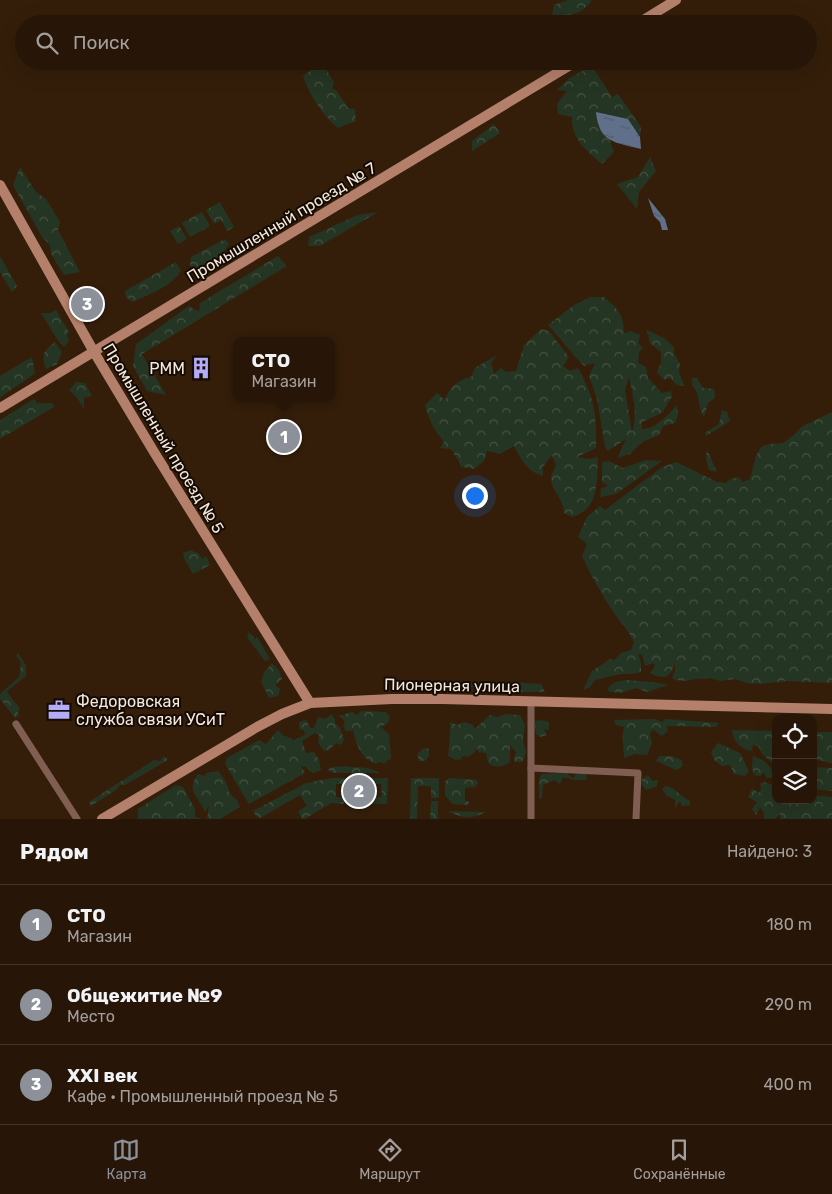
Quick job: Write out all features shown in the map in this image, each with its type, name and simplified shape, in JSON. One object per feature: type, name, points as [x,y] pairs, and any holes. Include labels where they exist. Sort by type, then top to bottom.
[{"type":"street","points":[[652,15],[676,0]]},
{"type":"street","name":"Промышленный проезд № 7","points":[[0,408],[562,70]]},
{"type":"street","name":"Промышленный проезд № 5","points":[[0,185],[94,352],[185,504],[310,703]]},
{"type":"street","name":"Пионерная улица","points":[[102,819],[257,727],[282,714],[310,703],[392,699],[832,709]]},
{"type":"street","points":[[531,701],[531,819]]},
{"type":"street","points":[[16,724],[77,819]]},
{"type":"street","points":[[531,768],[638,773],[636,819]]},
{"type":"green space","points":[[568,0],[590,0],[591,2],[583,9],[568,15],[552,15],[554,5]]},
{"type":"green space","points":[[311,70],[327,70],[334,82],[332,89],[336,90],[348,108],[355,109],[356,121],[338,128],[317,104],[303,76]]},
{"type":"green space","points":[[584,70],[595,70],[612,97],[618,94],[641,127],[640,137],[628,119],[597,112],[598,126],[610,141],[614,152],[602,164],[585,149],[577,138],[572,125],[572,117],[558,114],[557,104],[567,91],[557,90],[571,77]]},
{"type":"green space","points":[[494,124],[500,133],[472,151],[472,141]]},
{"type":"green space","points":[[650,157],[656,171],[639,192],[637,209],[617,184],[638,177]]},
{"type":"green space","points":[[20,167],[36,192],[46,199],[60,222],[58,230],[80,272],[64,275],[51,254],[50,245],[42,237],[13,185]]},
{"type":"green space","points":[[220,202],[234,227],[227,231],[221,220],[214,224],[206,210]]},
{"type":"green space","points":[[202,212],[210,226],[190,237],[182,223]]},
{"type":"green space","points":[[378,212],[320,246],[308,246],[309,237],[358,215]]},
{"type":"green space","points":[[179,226],[187,239],[178,244],[170,231]]},
{"type":"green space","points":[[225,239],[229,244],[218,257],[208,264],[192,269],[190,264],[191,257]]},
{"type":"green space","points":[[0,256],[17,286],[12,292],[0,272]]},
{"type":"green space","points":[[278,256],[287,266],[142,354],[166,395],[147,391],[133,366],[136,344],[189,306],[199,312],[200,303]]},
{"type":"green space","points":[[176,262],[181,271],[171,282],[132,302],[126,297],[125,291]]},
{"type":"green space","points":[[591,297],[604,297],[609,301],[621,316],[624,333],[631,331],[640,335],[638,343],[643,348],[639,352],[638,363],[646,367],[648,378],[662,393],[671,391],[672,397],[662,413],[642,422],[642,429],[647,429],[657,424],[677,405],[678,415],[675,423],[663,426],[659,435],[642,442],[630,454],[617,458],[626,439],[608,451],[605,447],[597,399],[589,376],[595,363],[584,366],[548,325],[574,305]],"holes":[[[629,377],[635,412],[632,432],[625,390]]]},
{"type":"green space","points":[[56,310],[69,332],[67,335],[69,341],[64,347],[41,313],[50,313]]},
{"type":"green space","points":[[541,329],[549,331],[569,357],[563,366],[570,371],[578,368],[588,388],[595,416],[596,448],[577,457],[587,459],[598,457],[595,494],[588,507],[582,513],[572,517],[564,513],[564,508],[551,482],[556,465],[552,455],[543,467],[543,476],[533,472],[526,465],[514,446],[500,454],[487,451],[484,461],[474,469],[461,467],[451,449],[440,448],[444,442],[432,425],[425,405],[437,393],[445,400],[449,391],[455,385],[471,377],[475,368],[497,355],[491,363],[494,374],[501,368],[506,372],[516,371],[524,345]]},
{"type":"green space","points":[[647,330],[664,338],[674,347],[674,353],[680,364],[679,372],[684,386],[677,385],[670,378],[664,380],[657,372],[661,363],[661,352],[650,343]]},
{"type":"green space","points":[[55,342],[62,352],[57,364],[46,369],[44,354]]},
{"type":"green space","points":[[32,357],[35,373],[0,398],[0,376]]},
{"type":"green space","points":[[692,378],[697,378],[703,388],[714,389],[715,398],[708,403],[704,417],[697,393],[692,384]]},
{"type":"green space","points":[[76,382],[85,383],[92,396],[84,398],[84,409],[69,390]]},
{"type":"green space","points":[[34,399],[37,403],[52,403],[54,407],[0,439],[0,420]]},
{"type":"green space","points":[[722,410],[727,412],[730,421],[706,436],[705,433],[719,424]]},
{"type":"green space","points":[[832,412],[832,683],[787,681],[760,684],[747,683],[735,679],[720,681],[711,678],[685,681],[675,680],[672,677],[675,671],[675,663],[672,671],[666,677],[656,676],[650,673],[655,666],[653,663],[645,666],[642,655],[638,653],[641,672],[619,674],[595,680],[590,687],[583,690],[592,671],[610,659],[615,660],[621,653],[631,650],[634,642],[601,592],[582,556],[587,544],[578,537],[587,517],[600,506],[605,510],[662,467],[676,462],[717,482],[726,483],[730,479],[738,477],[743,482],[750,479],[756,456],[761,447],[783,443],[801,427]]},
{"type":"green space","points":[[707,450],[717,472],[709,470],[706,458]]},
{"type":"green space","points":[[646,460],[662,461],[616,494],[600,497],[601,488],[608,486],[602,482],[602,462],[609,461],[623,468]]},
{"type":"green space","points":[[191,550],[199,554],[202,559],[206,556],[210,565],[193,574],[183,553]]},
{"type":"green space","points":[[249,632],[255,639],[257,637],[270,659],[265,661],[247,637]]},
{"type":"green space","points":[[18,653],[26,666],[26,676],[7,691],[20,708],[19,716],[15,718],[0,699],[0,694],[19,677],[21,662],[16,656]]},
{"type":"green space","points":[[272,663],[279,670],[282,679],[275,685],[280,689],[278,696],[269,698],[261,682],[264,673]]},
{"type":"green space","points":[[629,680],[668,685],[647,692],[636,688],[620,693],[607,691],[613,683]]},
{"type":"green space","points":[[446,682],[458,684],[507,682],[541,684],[545,692],[505,692],[481,687],[450,687],[438,690],[400,683]]},
{"type":"green space","points":[[361,711],[386,712],[390,718],[388,723],[381,727],[389,734],[391,758],[385,763],[379,762],[376,764],[363,755],[353,730],[346,731],[343,726],[345,721],[339,716],[352,712],[357,715]]},
{"type":"green space","points":[[332,714],[344,739],[341,745],[336,743],[329,750],[324,751],[318,743],[319,735],[315,733],[302,741],[306,753],[314,752],[319,760],[321,770],[313,773],[306,767],[301,766],[305,773],[249,804],[225,764],[227,758],[259,740],[266,744],[278,730],[283,735],[294,740],[305,735],[304,730],[299,729],[299,722],[306,720],[310,728],[314,728],[318,717],[325,719]]},
{"type":"green space","points":[[506,714],[520,715],[525,725],[523,740],[526,752],[521,762],[515,762],[516,752],[510,745],[510,762],[501,766],[494,766],[488,763],[486,753],[479,752],[477,748],[468,757],[463,756],[461,759],[456,760],[448,756],[450,722],[457,725],[465,722],[473,725],[475,729],[490,715],[498,717]]},
{"type":"green space","points":[[655,719],[662,722],[666,719],[719,723],[716,727],[666,726],[668,731],[662,736],[652,729],[650,735],[652,743],[647,755],[635,754],[624,758],[624,727],[616,725],[614,720]]},
{"type":"green space","points":[[534,721],[549,722],[549,730],[544,729],[547,735],[540,737],[536,734]]},
{"type":"green space","points":[[732,730],[772,731],[772,763],[763,755],[758,746],[753,745],[751,751],[740,746],[734,738]]},
{"type":"green space","points":[[817,732],[832,732],[832,763],[817,760]]},
{"type":"green space","points":[[718,743],[740,753],[749,771],[745,776],[734,774],[730,765],[722,766],[714,760],[711,752]]},
{"type":"green space","points":[[424,748],[429,749],[429,756],[425,761],[419,761],[417,754]]},
{"type":"green space","points":[[164,756],[168,760],[125,785],[120,785],[116,790],[91,806],[89,802],[154,760],[160,761]]},
{"type":"green space","points":[[659,756],[672,756],[682,760],[683,766],[676,770],[656,761]]},
{"type":"green space","points":[[753,756],[770,766],[772,778],[766,778],[764,772],[760,776],[754,775],[752,768]]},
{"type":"green space","points":[[332,767],[367,768],[379,773],[333,773],[328,770]]},
{"type":"green space","points":[[817,767],[832,768],[832,791],[817,789]]},
{"type":"green space","points":[[218,771],[226,782],[230,794],[237,800],[240,807],[220,819],[207,819],[209,805],[205,812],[194,793],[194,780],[198,774],[204,776],[207,773]]},
{"type":"green space","points":[[566,773],[573,778],[576,774],[587,774],[586,780],[563,777],[560,784],[554,780],[543,785],[542,798],[539,799],[539,780],[541,774]]},
{"type":"green space","points":[[648,775],[652,781],[658,780],[657,786],[646,790],[642,785],[642,779]]},
{"type":"green space","points":[[333,778],[388,778],[387,804],[371,804],[370,797],[382,797],[381,784],[336,784],[336,797],[345,797],[344,804],[331,803],[305,819],[302,819],[298,811],[307,806],[300,795],[260,818],[253,811],[306,783]]},
{"type":"green space","points":[[411,778],[439,778],[439,798],[431,798],[431,786],[418,786],[417,819],[410,819]]},
{"type":"green space","points":[[450,778],[477,780],[478,783],[475,787],[465,788],[465,801],[469,801],[468,805],[452,804],[445,795],[445,781]]},
{"type":"green space","points":[[765,782],[772,785],[772,804],[817,804],[817,795],[832,797],[832,819],[780,819],[780,813],[775,819],[764,819],[764,813],[760,807],[756,815],[752,809],[757,802],[748,797],[752,789],[759,793],[761,789],[760,783]]},
{"type":"green space","points":[[176,785],[183,787],[195,809],[195,817],[202,819],[138,819],[138,809]]},
{"type":"green space","points":[[666,786],[673,788],[690,801],[690,805],[682,806],[680,801],[675,808],[675,800],[667,796],[662,789]]},
{"type":"green space","points":[[347,797],[366,797],[366,804],[349,804]]},
{"type":"green space","points":[[431,801],[438,801],[438,819],[430,819]]},
{"type":"green space","points":[[448,811],[486,812],[467,817],[458,816]]},
{"type":"water","points":[[596,112],[628,119],[640,137],[641,149],[610,140],[601,130]]},
{"type":"water","points":[[648,198],[665,219],[668,230],[662,230],[660,222],[654,216]]},
{"type":"place","name":"XXI век","points":[[87,304]]},
{"type":"place","name":"РММ","points":[[201,368]]},
{"type":"place","name":"СТО","points":[[284,437]]},
{"type":"place","name":"Федоровская служба связи УСиТ","points":[[59,710]]},
{"type":"place","name":"Общежитие №9","points":[[359,791]]}]
